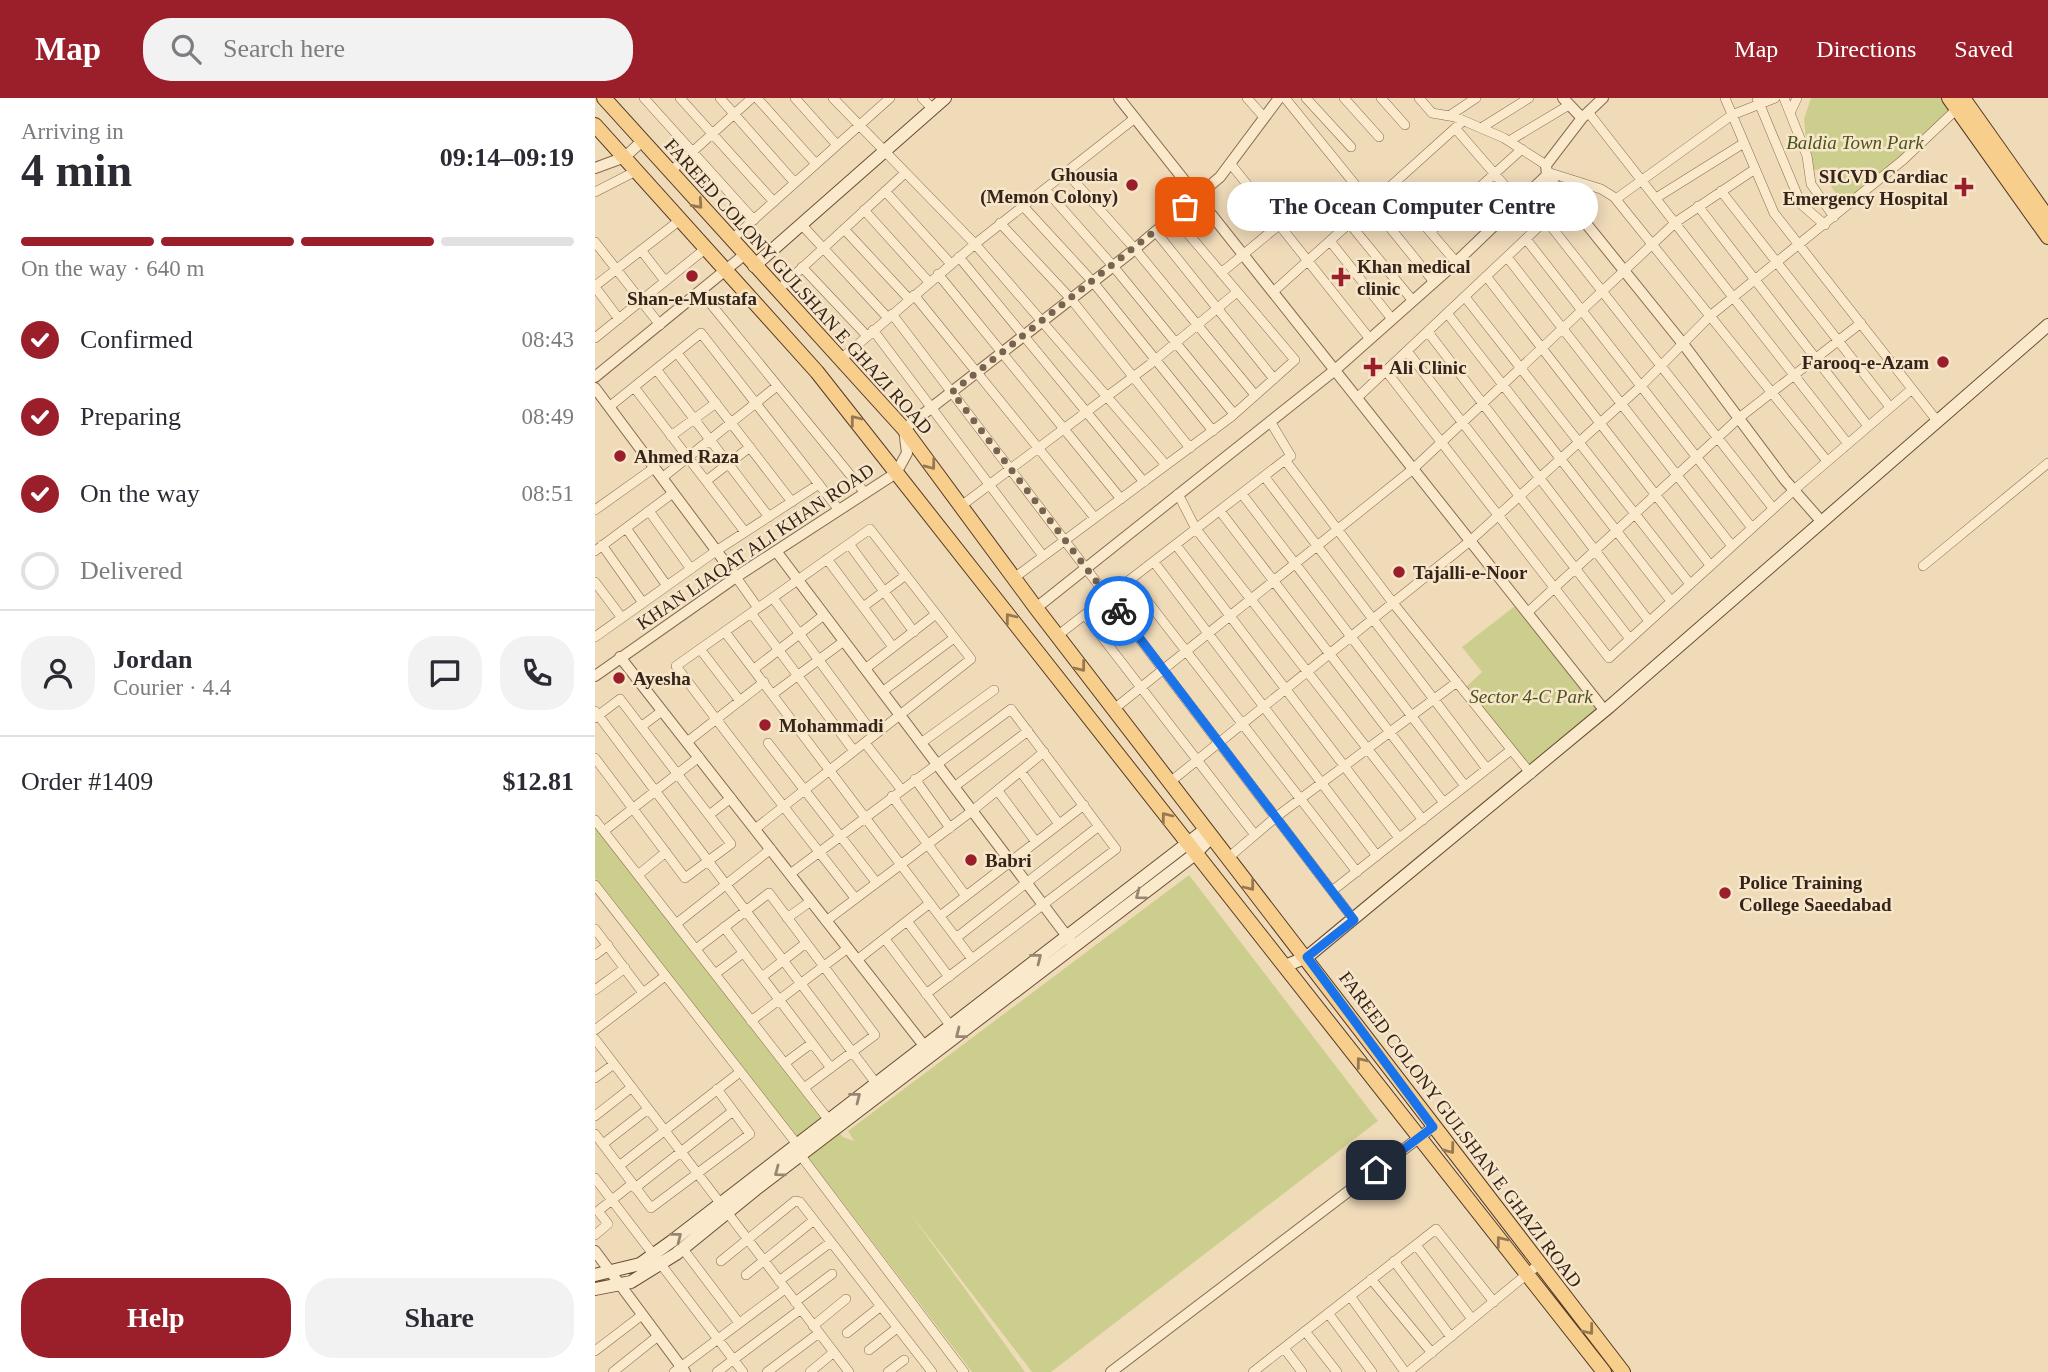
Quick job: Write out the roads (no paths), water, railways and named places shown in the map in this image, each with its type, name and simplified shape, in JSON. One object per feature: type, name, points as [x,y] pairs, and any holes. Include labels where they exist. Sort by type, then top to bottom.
[{"type":"main road","name":"FAREED COLONY GULSHAN E GHAZI ROAD","points":[[604,98],[904,429],[1057,636],[1307,957],[1433,1127],[1604,1372]]},
{"type":"main road","points":[[749,260],[801,224],[945,98]]},
{"type":"main road","points":[[1959,102],[2048,218]]},
{"type":"main road","points":[[1959,102],[2048,237]]},
{"type":"main road","name":"FAREED COLONY GULSHAN E GHAZI ROAD","points":[[595,125],[817,372],[1419,1136],[1623,1372]]},
{"type":"main road","points":[[2031,339],[2048,318]]},
{"type":"main road","points":[[1285,966],[1307,957],[1531,774],[2048,325]]},
{"type":"main road","points":[[595,1289],[631,1282],[724,1208],[801,1156],[928,1051],[1209,833]]},
{"type":"main road","points":[[595,1275],[657,1259],[683,1249],[796,1143],[875,1082],[928,1051],[950,1026],[1070,941]]},
{"type":"street","points":[[644,98],[754,220]]},
{"type":"street","points":[[680,98],[774,202]]},
{"type":"street","points":[[720,98],[795,183]]},
{"type":"street","points":[[670,172],[755,98],[816,164]]},
{"type":"street","points":[[795,98],[837,145]]},
{"type":"street","points":[[833,98],[975,244],[1166,465]]},
{"type":"street","points":[[731,240],[859,125],[878,102],[890,98]]},
{"type":"street","points":[[922,98],[933,109]]},
{"type":"street","points":[[1119,98],[1605,711]]},
{"type":"street","points":[[1247,98],[1263,117]]},
{"type":"street","points":[[904,429],[1114,267],[1220,177],[1279,98]]},
{"type":"street","points":[[1285,98],[1434,282]]},
{"type":"street","points":[[1306,98],[1350,147]]},
{"type":"street","points":[[1344,98],[1380,137]]},
{"type":"street","points":[[1381,98],[1405,125]]},
{"type":"street","points":[[1419,98],[1433,113],[1463,121],[1509,141],[1547,171],[1794,490],[1821,521]]},
{"type":"street","points":[[1449,116],[1476,98]]},
{"type":"street","points":[[1481,128],[1529,98]]},
{"type":"street","points":[[1036,608],[1335,370],[1413,301],[1519,202],[1547,171],[1585,115],[1603,98]]},
{"type":"street","points":[[1725,98],[1774,212],[1938,422]]},
{"type":"street","points":[[1616,199],[1732,115],[1758,101],[1775,98]]},
{"type":"street","points":[[1784,98],[1807,156],[1811,184],[1834,217]]},
{"type":"street","points":[[1790,113],[1797,98]]},
{"type":"street","points":[[1509,141],[1566,101],[1585,115],[1676,222],[1848,444]]},
{"type":"street","points":[[1758,101],[1801,204],[1825,225]]},
{"type":"street","points":[[1170,782],[1470,541],[1641,386],[1710,316],[1903,160],[1959,102]]},
{"type":"street","points":[[842,358],[1000,223],[1135,118]]},
{"type":"street","points":[[1273,292],[1463,121]]},
{"type":"street","points":[[1455,128],[1519,202]]},
{"type":"street","points":[[595,169],[625,157],[642,141]]},
{"type":"street","points":[[1656,198],[1744,143]]},
{"type":"street","points":[[1430,232],[1522,149]]},
{"type":"street","points":[[1230,163],[1370,339]]},
{"type":"street","points":[[1114,709],[1413,469],[1461,421],[1676,222],[1755,169]]},
{"type":"street","points":[[595,192],[636,171]]},
{"type":"street","points":[[1547,171],[1601,189],[1616,199],[1827,461]]},
{"type":"street","points":[[1066,172],[1135,249],[1255,396]]},
{"type":"street","points":[[777,291],[905,173]]},
{"type":"street","points":[[1391,186],[1456,262]]},
{"type":"street","points":[[1045,189],[1114,267],[1234,414]]},
{"type":"street","points":[[885,191],[955,260],[1024,336],[1144,482]]},
{"type":"street","points":[[1721,191],[1890,407]]},
{"type":"street","points":[[1357,398],[1567,200]]},
{"type":"street","points":[[1023,206],[1093,282],[1213,431]]},
{"type":"street","points":[[1698,206],[1868,426]]},
{"type":"street","points":[[864,210],[929,282]]},
{"type":"street","points":[[1014,578],[1213,431],[1295,360],[1174,216]]},
{"type":"street","points":[[619,319],[595,287],[680,220]]},
{"type":"street","points":[[1546,220],[1773,508]]},
{"type":"street","points":[[1000,223],[1071,299],[1190,448]]},
{"type":"street","points":[[1349,223],[1413,301]]},
{"type":"street","points":[[801,224],[890,316],[952,392],[1354,920]]},
{"type":"street","points":[[1221,273],[1279,225]]},
{"type":"street","points":[[844,229],[912,297],[1095,518]]},
{"type":"street","points":[[1156,232],[1274,379]]},
{"type":"street","points":[[1526,239],[1752,528]]},
{"type":"street","points":[[1330,241],[1392,319]]},
{"type":"street","points":[[595,242],[660,325]]},
{"type":"street","points":[[596,334],[619,319],[705,249]]},
{"type":"street","points":[[641,250],[665,281]]},
{"type":"street","points":[[1507,257],[1732,546]]},
{"type":"street","points":[[595,377],[726,272],[749,260]]},
{"type":"street","points":[[802,267],[870,333],[932,408],[1044,556]]},
{"type":"street","points":[[938,274],[1121,499]]},
{"type":"street","points":[[1486,276],[1710,565]]},
{"type":"street","points":[[701,292],[865,493]]},
{"type":"street","points":[[961,506],[1155,360],[1237,292]]},
{"type":"street","points":[[1465,296],[1690,584]]},
{"type":"street","points":[[1447,313],[1671,601]]},
{"type":"street","points":[[1527,613],[1717,437],[1861,323]]},
{"type":"street","points":[[1428,332],[1649,621]]},
{"type":"street","points":[[609,407],[701,333],[839,510]]},
{"type":"street","points":[[1407,351],[1630,639]]},
{"type":"street","points":[[677,353],[792,502]]},
{"type":"street","points":[[656,369],[769,517]]},
{"type":"street","points":[[1386,371],[1609,658],[1773,508],[1912,388]]},
{"type":"street","points":[[662,478],[778,386]]},
{"type":"street","points":[[634,387],[744,533]]},
{"type":"street","points":[[595,388],[736,577],[779,650],[855,751]]},
{"type":"street","points":[[671,436],[716,403]]},
{"type":"street","points":[[1057,636],[1291,456],[1270,421]]},
{"type":"street","name":"KHAN LIAQAT ALI KHAN ROAD","points":[[595,676],[736,577],[896,473],[907,453],[904,429]]},
{"type":"street","points":[[706,481],[750,447]]},
{"type":"street","points":[[1285,460],[1393,603],[1531,774]]},
{"type":"street","points":[[1923,566],[2048,463]]},
{"type":"street","points":[[595,510],[654,468]]},
{"type":"street","points":[[1264,476],[1487,769]]},
{"type":"street","points":[[596,633],[819,484]]},
{"type":"street","points":[[643,603],[599,548],[673,493]]},
{"type":"street","points":[[1178,494],[1196,529],[1423,820]]},
{"type":"street","points":[[1241,494],[1465,786]]},
{"type":"street","points":[[649,511],[691,569]]},
{"type":"street","points":[[1220,511],[1444,803]]},
{"type":"street","points":[[626,528],[667,586]]},
{"type":"street","points":[[755,829],[784,807],[971,659],[870,528],[676,666],[716,720],[784,807],[819,852],[855,898]]},
{"type":"street","points":[[849,544],[914,632]]},
{"type":"street","points":[[1175,545],[1399,838]]},
{"type":"street","points":[[776,551],[1070,941]]},
{"type":"street","points":[[827,559],[893,648]]},
{"type":"street","points":[[1154,562],[1377,856]]},
{"type":"street","points":[[863,607],[906,575]]},
{"type":"street","points":[[1131,580],[1357,872]]},
{"type":"street","points":[[595,582],[622,618]]},
{"type":"street","points":[[773,597],[874,735]]},
{"type":"street","points":[[865,669],[936,614]]},
{"type":"street","points":[[754,669],[824,615]]},
{"type":"street","points":[[1085,615],[1255,835]]},
{"type":"street","points":[[725,632],[832,769],[972,959]]},
{"type":"street","points":[[882,692],[954,638]]},
{"type":"street","points":[[773,694],[844,641]]},
{"type":"street","points":[[701,649],[740,701]]},
{"type":"street","points":[[620,657],[928,1051]]},
{"type":"street","points":[[687,742],[764,682]]},
{"type":"street","points":[[1228,858],[1276,817],[1457,682]]},
{"type":"street","points":[[921,743],[994,690]]},
{"type":"street","points":[[596,762],[685,878],[708,861],[731,844],[620,699],[596,714],[708,861],[746,910],[875,1082]]},
{"type":"street","points":[[790,874],[1011,709],[1116,849],[926,994]]},
{"type":"street","points":[[642,726],[662,711]]},
{"type":"street","points":[[954,787],[1028,731]]},
{"type":"street","points":[[768,743],[876,882]]},
{"type":"street","points":[[865,743],[901,789]]},
{"type":"street","points":[[1332,891],[1511,750]]},
{"type":"street","points":[[826,920],[950,828],[1044,752]]},
{"type":"street","points":[[604,831],[698,757]]},
{"type":"street","points":[[1021,772],[1059,824]]},
{"type":"street","points":[[915,779],[950,828]]},
{"type":"street","points":[[998,790],[1036,842]]},
{"type":"street","points":[[892,796],[965,897]]},
{"type":"street","points":[[709,815],[731,798]]},
{"type":"street","points":[[940,916],[1084,805]]},
{"type":"street","points":[[595,820],[828,1119]]},
{"type":"street","points":[[956,938],[1099,826]]},
{"type":"street","points":[[676,924],[771,849]]},
{"type":"street","points":[[638,875],[666,852]]},
{"type":"street","points":[[595,886],[796,1143]]},
{"type":"street","points":[[696,949],[769,893],[875,1035],[804,1088]]},
{"type":"street","points":[[787,918],[811,901]]},
{"type":"street","points":[[857,960],[930,903]]},
{"type":"street","points":[[907,921],[949,976]]},
{"type":"street","points":[[724,927],[831,1068]]},
{"type":"street","points":[[595,929],[643,993]]},
{"type":"street","points":[[885,939],[950,1026]]},
{"type":"street","points":[[762,977],[806,943]]},
{"type":"street","points":[[595,955],[607,946]]},
{"type":"street","points":[[751,1021],[848,948]]},
{"type":"street","points":[[715,974],[743,953]]},
{"type":"street","points":[[595,990],[625,968]]},
{"type":"street","points":[[595,1030],[665,976]]},
{"type":"street","points":[[596,1042],[849,1372]]},
{"type":"street","points":[[785,1063],[812,1043]]},
{"type":"street","points":[[595,1078],[614,1064]]},
{"type":"street","points":[[619,1166],[740,1072]]},
{"type":"street","points":[[595,1116],[632,1087]]},
{"type":"street","points":[[595,1135],[651,1208],[750,1134],[717,1089]]},
{"type":"street","points":[[603,1144],[649,1109]]},
{"type":"street","points":[[595,1235],[608,1224],[598,1211],[733,1111]]},
{"type":"street","points":[[1111,1372],[1433,1127]]},
{"type":"street","points":[[801,1156],[964,1372]]},
{"type":"street","points":[[595,1178],[743,1372]]},
{"type":"street","points":[[721,1261],[796,1201],[800,1202],[930,1372]]},
{"type":"street","points":[[746,1275],[814,1220]]},
{"type":"street","points":[[1260,1370],[1305,1331],[1436,1229],[1494,1302]]},
{"type":"street","points":[[595,1251],[680,1370],[740,1323],[831,1242]]},
{"type":"street","points":[[1416,1245],[1472,1319]]},
{"type":"street","points":[[683,1249],[740,1323]]},
{"type":"street","points":[[1394,1261],[1451,1337]]},
{"type":"street","points":[[1350,1296],[1407,1372],[1532,1269]]},
{"type":"street","points":[[717,1372],[798,1306],[832,1274]]},
{"type":"street","points":[[1371,1279],[1432,1353]]},
{"type":"street","points":[[767,1372],[816,1330],[846,1299]]},
{"type":"street","points":[[847,1333],[881,1306]]},
{"type":"street","points":[[1328,1313],[1372,1372]]},
{"type":"street","points":[[595,1351],[642,1315]]},
{"type":"street","points":[[869,1350],[897,1328]]},
{"type":"street","points":[[1305,1331],[1337,1372]]},
{"type":"street","points":[[613,1372],[658,1336]]},
{"type":"street","points":[[1284,1348],[1302,1372]]},
{"type":"street","points":[[810,1372],[834,1352]]},
{"type":"street","points":[[888,1372],[904,1360]]},
{"type":"place","name":"Ghousia (Memon Colony)","points":[[1132,185]]},
{"type":"place","name":"SICVD Cardiac Emergency Hospital","points":[[1964,187]]},
{"type":"place","name":"The Ocean Computer Centre","points":[[1185,207]]},
{"type":"place","name":"Shan-e-Mustafa","points":[[692,276]]},
{"type":"place","name":"Khan medical clinic","points":[[1341,277]]},
{"type":"place","name":"Farooq-e-Azam","points":[[1943,362]]},
{"type":"place","name":"Ali Clinic","points":[[1373,367]]},
{"type":"place","name":"Ahmed Raza","points":[[620,456]]},
{"type":"place","name":"Tajalli-e-Noor","points":[[1399,572]]},
{"type":"place","name":"Ayesha","points":[[619,678]]},
{"type":"place","name":"Mohammadi","points":[[765,725]]},
{"type":"place","name":"Babri","points":[[971,860]]},
{"type":"place","name":"Police Training College Saeedabad","points":[[1725,893]]},
{"type":"park label","name":"Baldia Town Park","points":[[1855,142]]},
{"type":"park label","name":"Sector 4-C Park","points":[[1531,696]]}]
